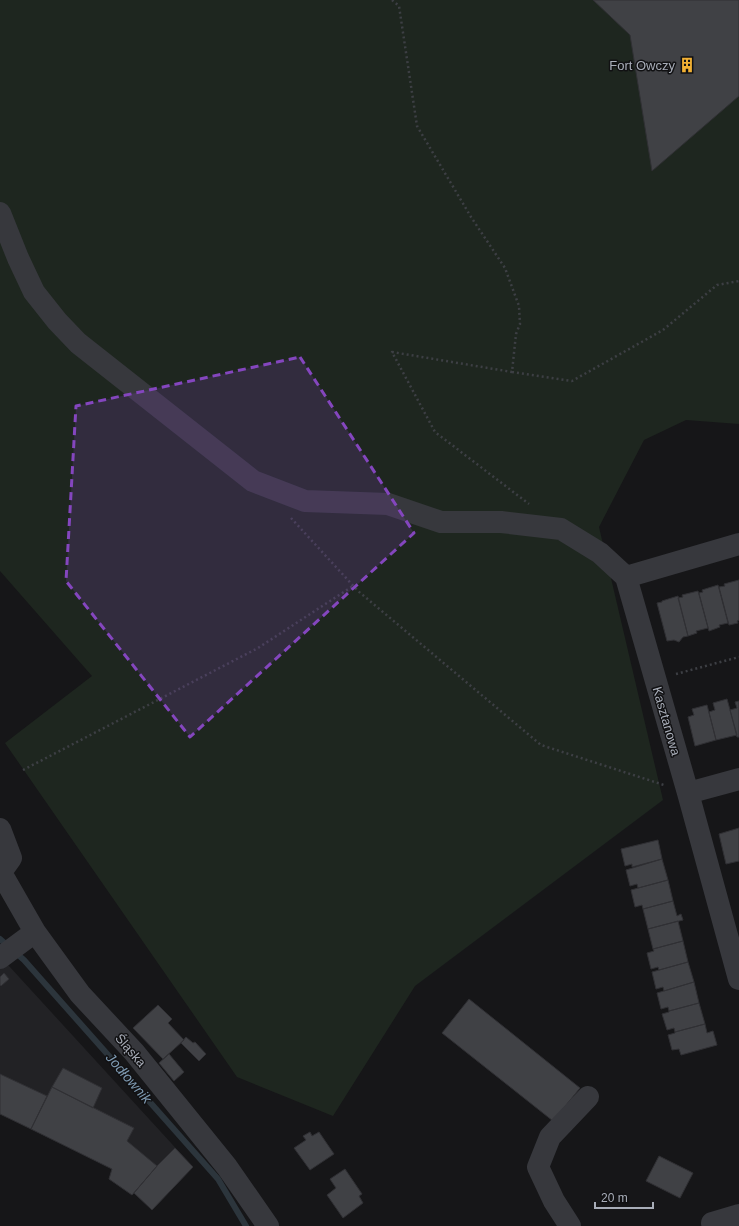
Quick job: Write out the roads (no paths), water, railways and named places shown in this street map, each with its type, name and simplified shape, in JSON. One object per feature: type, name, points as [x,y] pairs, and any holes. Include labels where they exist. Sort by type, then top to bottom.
[{"type":"street","points":[[0,213],[18,258],[34,292],[57,321],[78,343],[253,481],[305,501],[388,504],[441,522],[501,522],[561,529],[600,553],[626,577],[739,544]]},
{"type":"street","name":"Kasztanowa","points":[[626,577],[688,793],[739,979]]},
{"type":"street","points":[[688,793],[739,779]]},
{"type":"street","points":[[0,830],[11,858],[0,872]]},
{"type":"street","name":"Śląska","points":[[0,872],[15,947],[80,994],[134,1052],[227,1167],[268,1226]]},
{"type":"street","points":[[570,1226],[554,1201],[538,1167],[550,1137],[588,1097]]},
{"type":"street","points":[[712,1223],[739,1215]]},
{"type":"waterway","name":"Jodłownik","points":[[0,939],[24,960],[218,1179],[246,1226]]},
{"type":"place","name":"Fort Owczy","points":[[687,65]]}]
